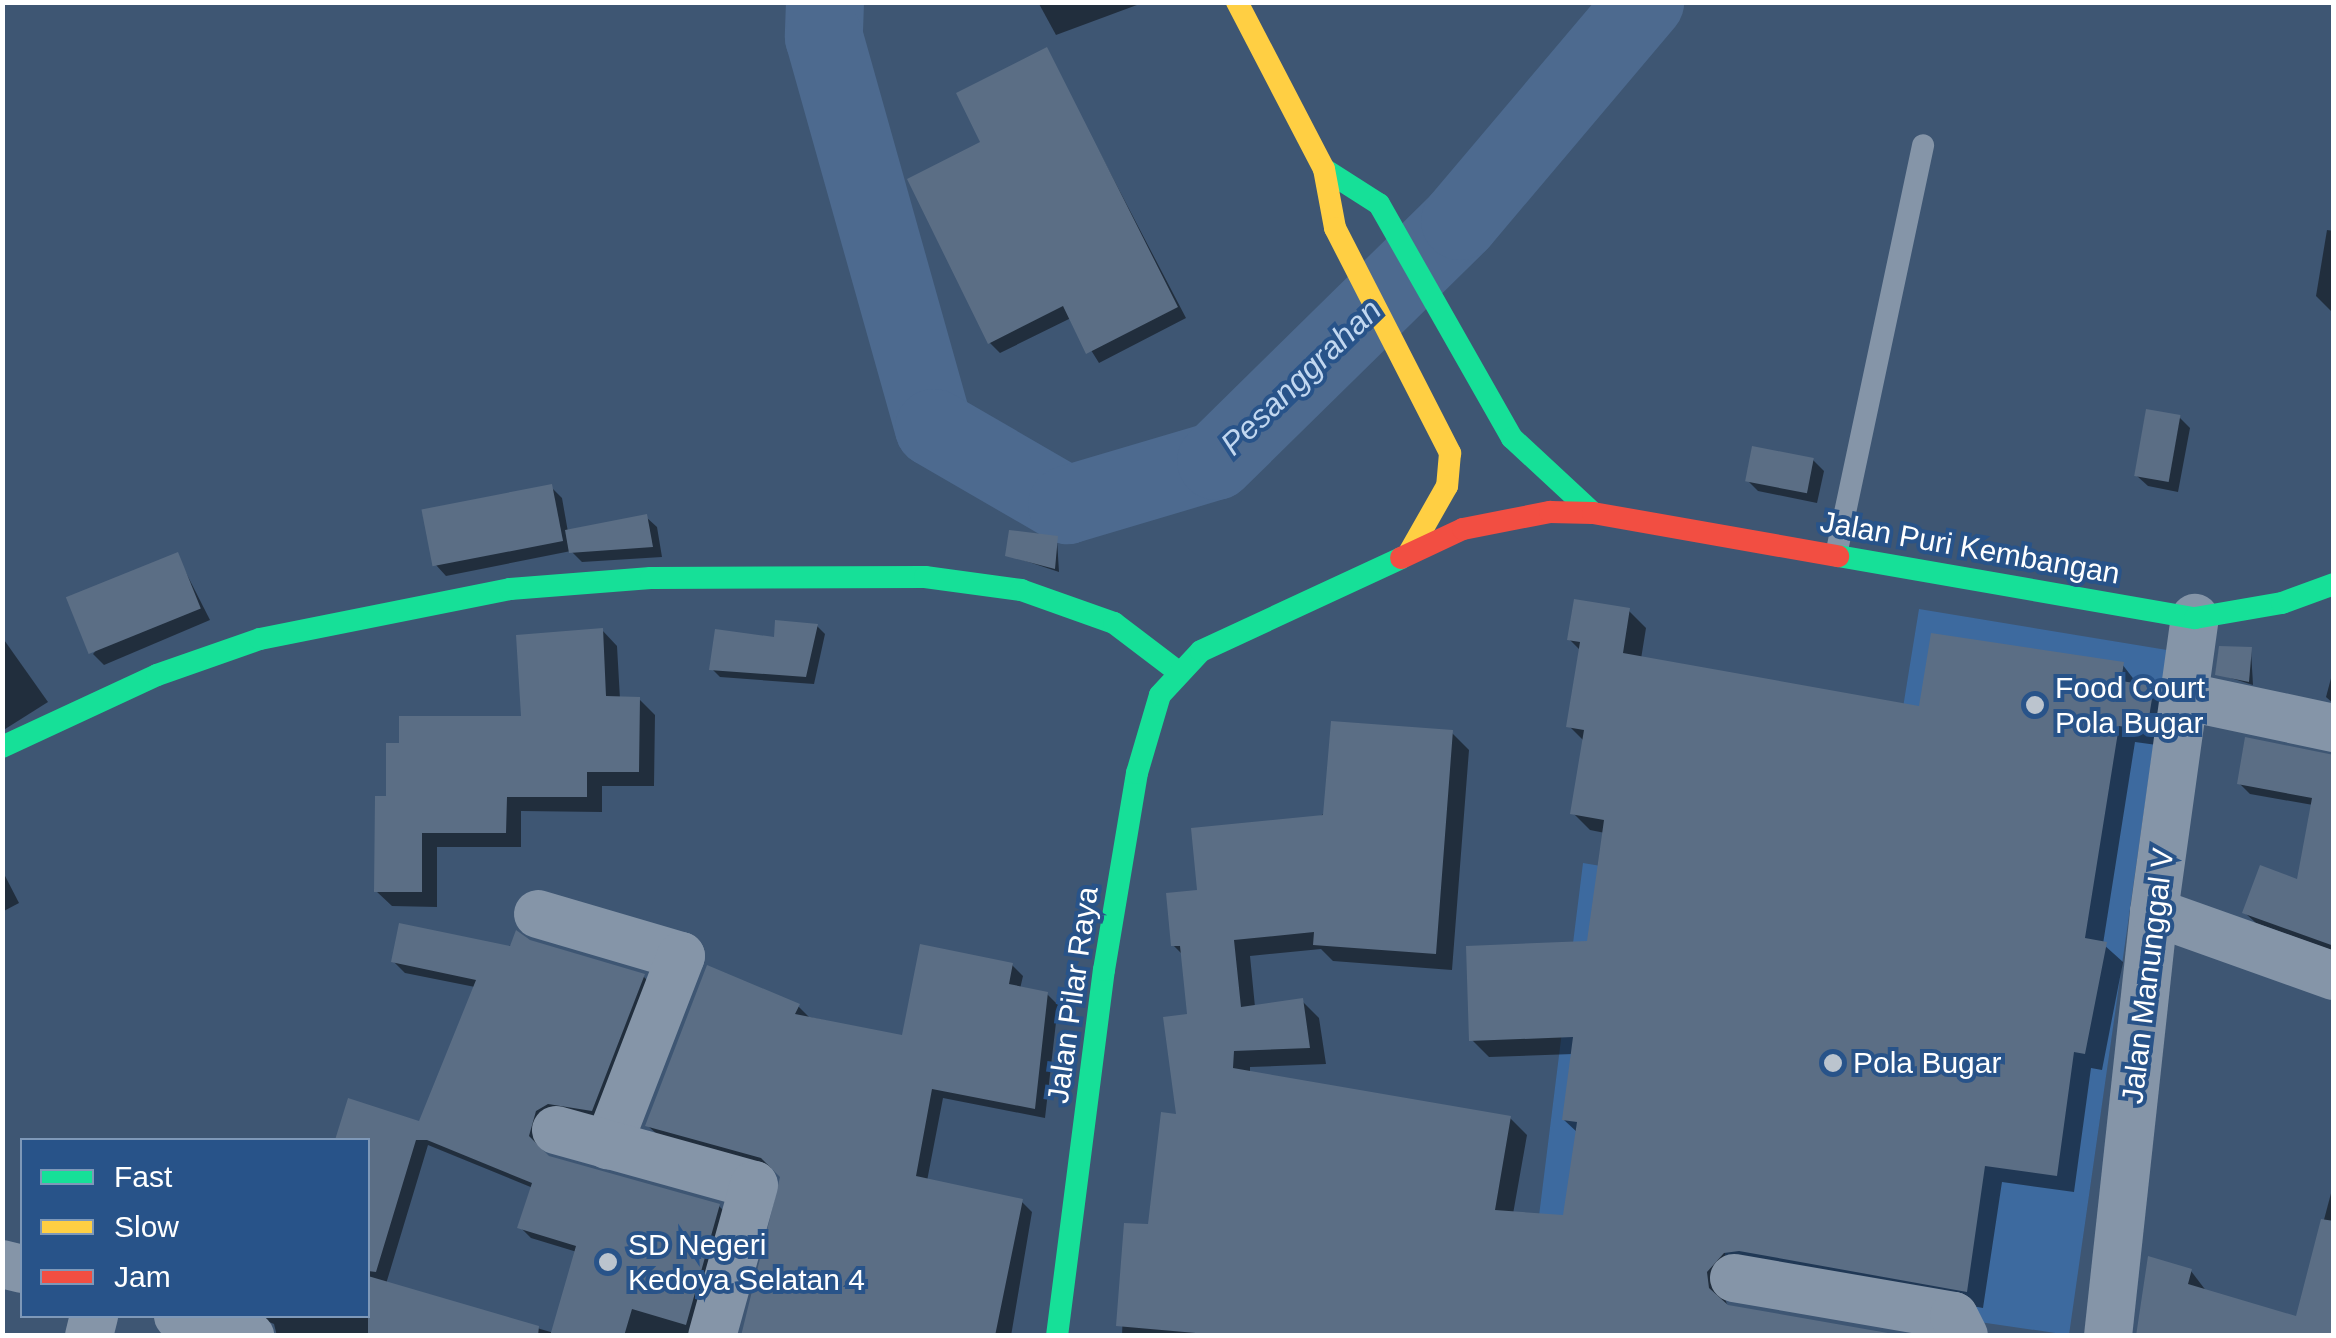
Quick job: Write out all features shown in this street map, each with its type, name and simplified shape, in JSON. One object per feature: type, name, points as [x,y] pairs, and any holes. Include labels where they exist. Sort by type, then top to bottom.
[{"type":"street","points":[[1237,2],[1324,169],[1335,228],[1440,423],[1450,453],[1447,486],[1410,551]]},
{"type":"street","name":"Jalan Puri Kembangan","points":[[1324,169],[1379,204],[1491,407],[1536,466],[1593,513]]},
{"type":"street","name":"Jalan Puri Kembangan","points":[[1177,671],[1201,651],[1410,551],[1509,518],[1593,513],[2195,618],[2282,603],[2334,584]]},
{"type":"street","points":[[2,748],[157,675],[260,639],[510,589],[651,578],[924,577],[1021,590],[1114,623],[1177,671]]},
{"type":"street","name":"Jalan Manunggal V","points":[[2108,1336],[2154,912],[2195,618]]},
{"type":"street","name":"Jalan Pilar Raya","points":[[1057,1336],[1104,970],[1137,774],[1160,695],[1177,671]]},
{"type":"street","points":[[2183,696],[2334,728]]},
{"type":"street","points":[[2154,912],[2334,976]]},
{"type":"street","points":[[538,914],[681,956],[608,1145]]},
{"type":"street","points":[[556,1130],[754,1185],[712,1336]]},
{"type":"street","points":[[1734,1278],[1954,1316],[1964,1336]]},
{"type":"street","points":[[185,1318],[250,1336]]},
{"type":"lane","points":[[1836,555],[1923,145]]},
{"type":"shaded area","name":"Pola Bugar","points":[[1919,609],[2167,650],[2069,1335],[1727,1285],[1724,1241],[1539,1216],[1583,863],[1870,911]]},
{"type":"building","points":[[1047,47],[1178,307],[1086,354],[1063,306],[988,344],[907,179],[980,142],[956,93]]},
{"type":"building","points":[[2146,409],[2180,415],[2169,482],[2134,476]]},
{"type":"building","points":[[1752,446],[1814,458],[1807,493],[1745,481]]},
{"type":"building","points":[[552,484],[563,541],[433,566],[421,509]]},
{"type":"building","points":[[647,514],[653,547],[569,553],[565,530]]},
{"type":"building","points":[[1009,530],[1058,536],[1055,569],[1005,556]]},
{"type":"building","points":[[178,552],[201,609],[89,654],[66,597]]},
{"type":"building","points":[[1574,599],[1630,608],[1623,653],[1919,706],[1931,633],[2124,662],[2121,681],[2154,686],[2147,730],[2119,726],[2085,938],[2107,942],[2085,1054],[2074,1052],[2057,1176],[1985,1166],[1967,1292],[1739,1251],[1724,1253],[1707,1272],[1709,1288],[1728,1305],[1905,1336],[1230,1336],[1116,1326],[1124,1223],[1148,1224],[1161,1112],[1176,1114],[1163,1017],[1187,1014],[1180,946],[1171,946],[1166,893],[1197,890],[1191,828],[1323,815],[1331,721],[1453,730],[1436,954],[1313,945],[1314,932],[1234,940],[1241,1007],[1303,998],[1310,1048],[1234,1051],[1233,1068],[1511,1116],[1495,1210],[1563,1215],[1577,1122],[1562,1120],[1573,1037],[1469,1041],[1466,946],[1587,941],[1604,820],[1570,814],[1584,730],[1566,727],[1580,642],[1567,640]]},
{"type":"building","points":[[775,620],[818,624],[806,677],[709,670],[715,629],[774,637]]},
{"type":"building","points":[[603,628],[606,696],[640,697],[639,772],[587,772],[587,797],[507,797],[506,833],[422,833],[422,892],[374,892],[375,796],[386,796],[386,743],[399,743],[399,716],[521,716],[516,635]]},
{"type":"building","points":[[2219,646],[2252,647],[2249,682],[2215,675]]},
{"type":"building","points":[[2245,737],[2334,755],[2334,946],[2242,913],[2260,865],[2297,879],[2312,798],[2237,784]]},
{"type":"building","points":[[399,923],[510,946],[516,930],[530,940],[645,974],[592,1111],[548,1104],[536,1111],[529,1136],[549,1156],[720,1204],[686,1325],[632,1309],[624,1336],[550,1336],[576,1246],[517,1228],[532,1183],[427,1140],[416,1140],[376,1272],[370,1271],[370,1138],[336,1138],[348,1098],[419,1121],[476,980],[391,962]]},
{"type":"building","points":[[920,944],[1013,963],[1009,984],[1048,992],[1035,1109],[932,1089],[916,1176],[1023,1199],[995,1336],[741,1336],[780,1177],[761,1158],[645,1126],[707,965],[800,1004],[795,1014],[902,1035]]},
{"type":"building","points":[[2321,1219],[2334,1221],[2334,1336],[2136,1336],[2148,1256],[2192,1269],[2188,1284],[2296,1316]]},
{"type":"building","points":[[370,1277],[539,1326],[538,1336],[368,1336]]},
{"type":"waterway","name":"Pesanggrahan","points":[[825,2],[824,37],[934,428],[1067,505],[1216,461],[1460,221],[1645,2]]},
{"type":"traffic: fast","points":[[1324,169],[1379,204],[1512,438],[1593,513]]},
{"type":"traffic: fast","points":[[1838,556],[2195,618],[2282,603],[2334,584]]},
{"type":"traffic: fast","points":[[1057,1336],[1104,970],[1137,773],[1160,695],[1201,651],[1401,558]]},
{"type":"traffic: fast","points":[[2,747],[157,675],[260,639],[510,589],[651,578],[925,577],[1021,590],[1114,623],[1177,671]]},
{"type":"traffic: slow","points":[[1237,2],[1324,169],[1335,228],[1450,453],[1447,486],[1410,551]]},
{"type":"traffic: jam","points":[[1401,558],[1463,529],[1550,512],[1593,513],[1838,556]]},
{"type":"place","name":"Food Court Pola Bugar","points":[[2035,705]]},
{"type":"place","name":"Pola Bugar","points":[[1833,1063]]},
{"type":"place","name":"SD Negeri Kedoya Selatan 4","points":[[608,1262]]}]
